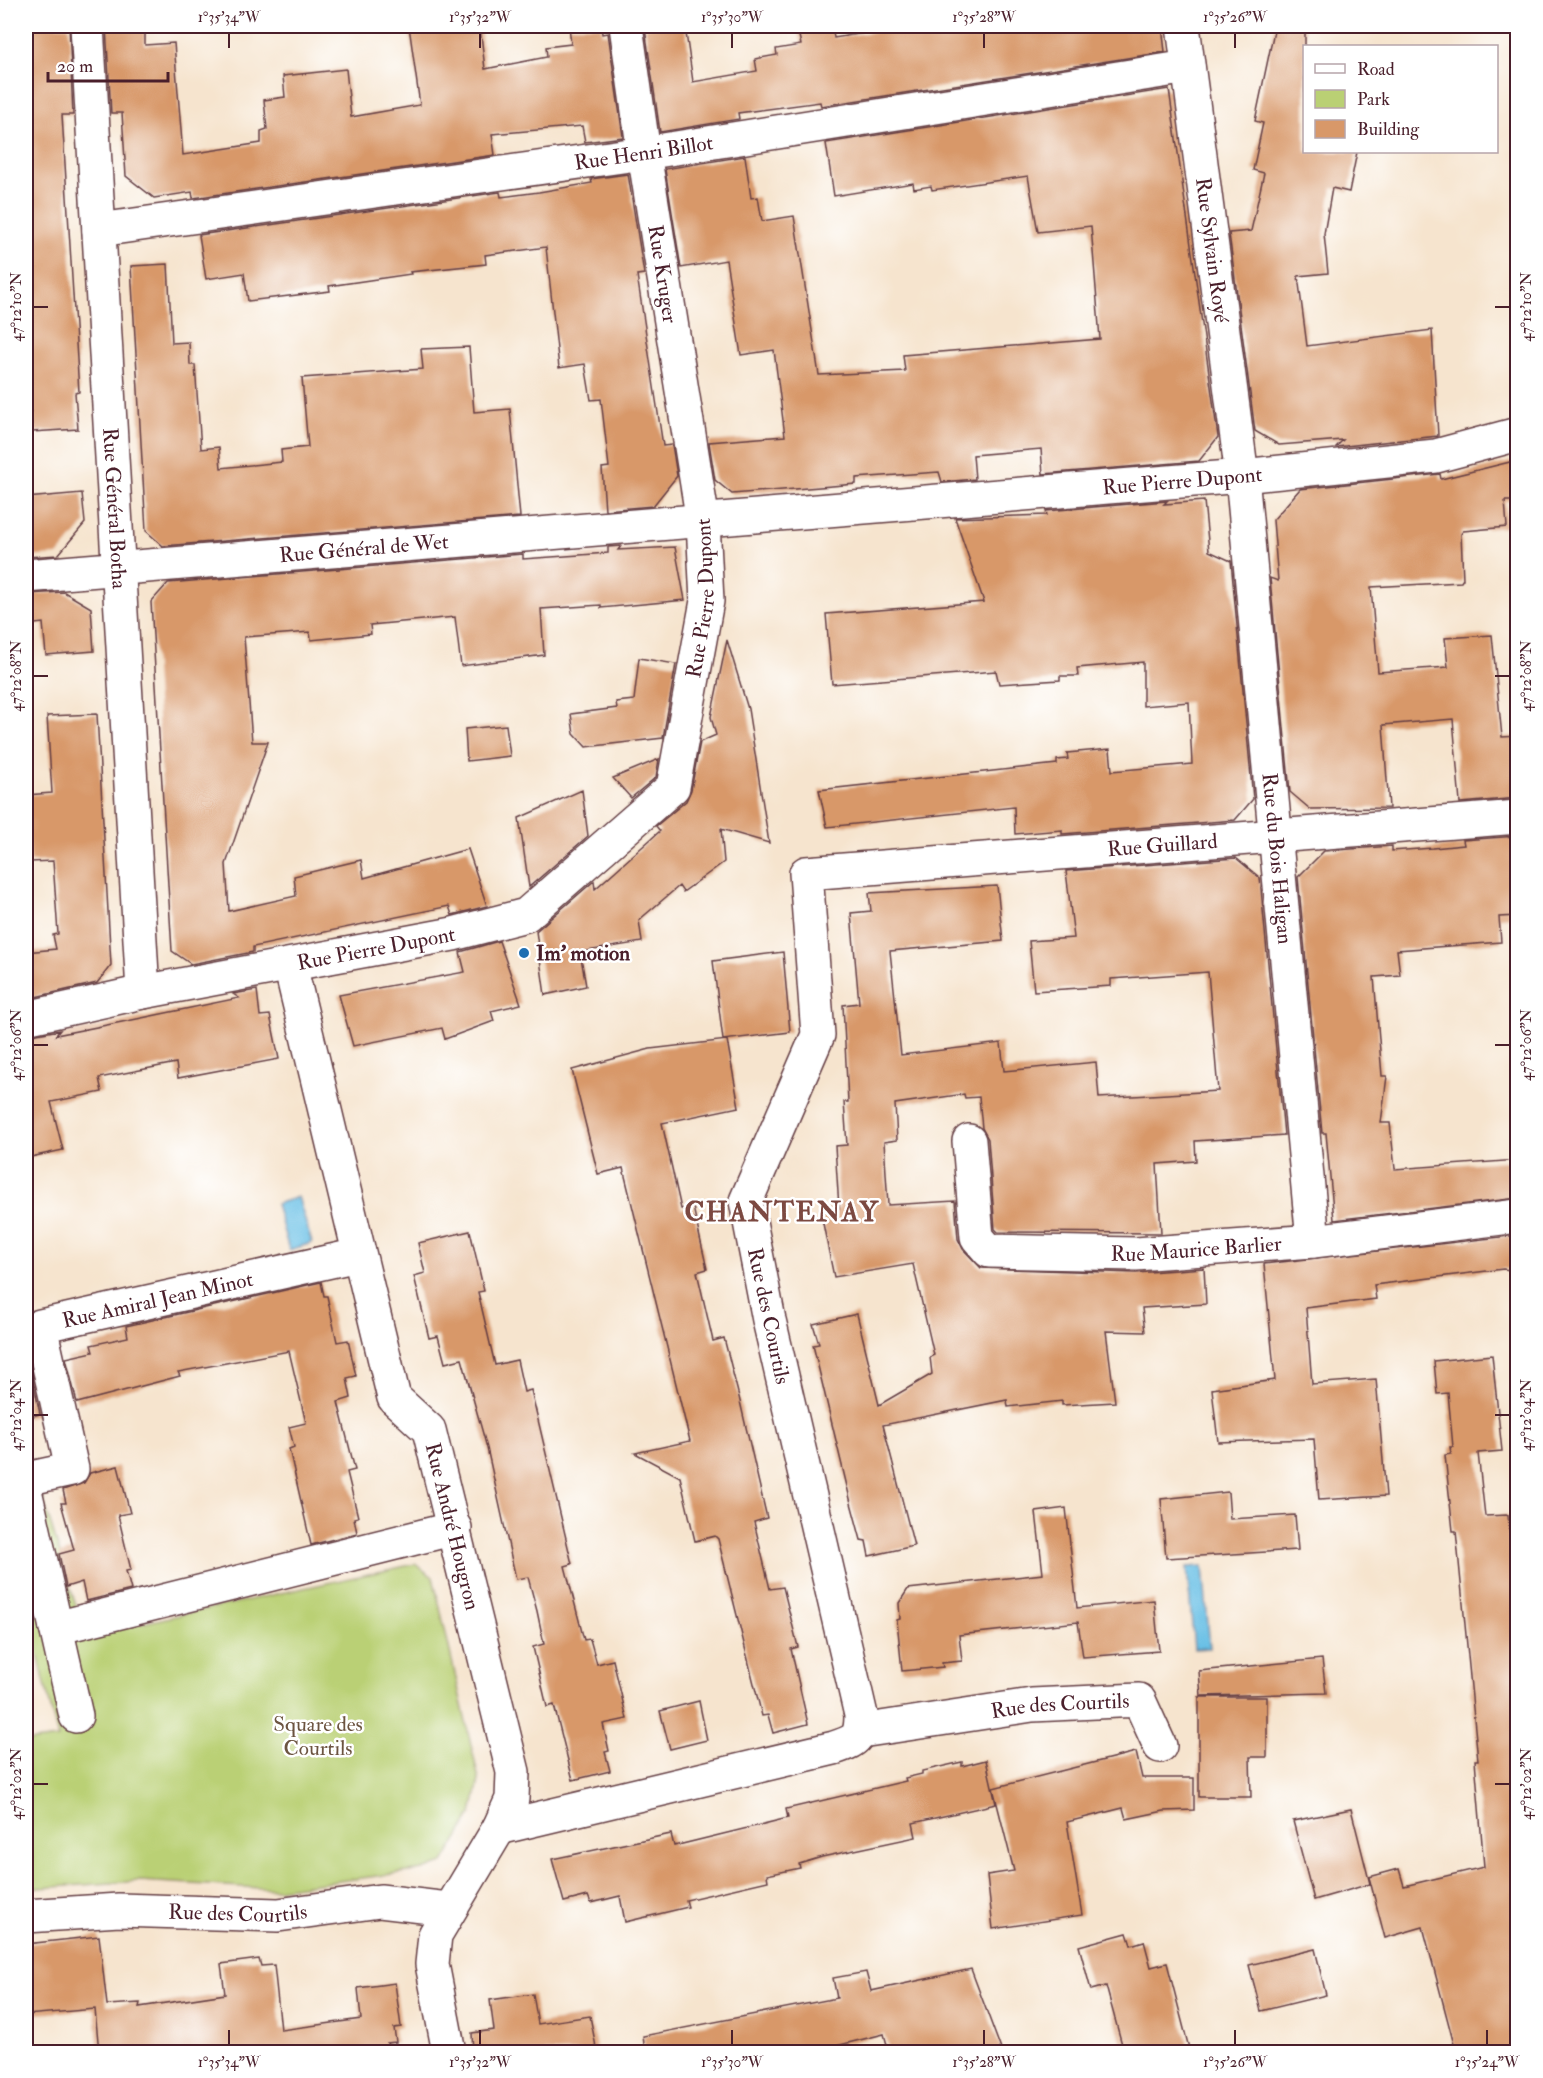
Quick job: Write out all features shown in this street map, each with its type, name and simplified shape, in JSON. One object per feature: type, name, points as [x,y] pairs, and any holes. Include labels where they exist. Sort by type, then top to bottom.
[{"type":"street","name":"Rue Général Botha","points":[[87,26],[142,992]]},
{"type":"street","name":"Rue Kruger","points":[[626,26],[703,522]]},
{"type":"street","name":"Rue Sylvain Royé","points":[[1183,26],[1242,476]]},
{"type":"street","name":"Rue Henri Billot","points":[[99,230],[644,153],[1188,67]]},
{"type":"street","name":"Rue Pierre Dupont","points":[[26,1018],[142,992],[453,934],[526,915],[674,787],[707,601],[703,522],[1242,476],[1436,456],[1518,434]]},
{"type":"street","name":"Rue du Bois Haligan","points":[[1242,476],[1313,1241]]},
{"type":"street","name":"Rue Général de Wet","points":[[26,576],[703,522]]},
{"type":"street","name":"Rue Guillard","points":[[806,873],[1518,818]]},
{"type":"street","name":"Rue des Courtils","points":[[499,1828],[834,1748],[852,1743],[861,1731],[861,1715],[769,1320],[746,1202],[818,1035],[806,873]]},
{"type":"street","name":"Rue André Hougron","points":[[290,965],[394,1398],[429,1430],[455,1528],[513,1772],[512,1799],[499,1828],[448,1909],[435,1935],[432,1948],[449,2052]]},
{"type":"street","name":"Rue Maurice Barlier","points":[[969,1141],[977,1237],[989,1251],[1136,1254],[1313,1241],[1518,1216]]},
{"type":"street","name":"Rue Amiral Jean Minot","points":[[26,1479],[72,1469],[40,1326],[358,1255]]},
{"type":"street","points":[[26,1495],[76,1716]]},
{"type":"street","points":[[56,1628],[455,1528]]},
{"type":"street","name":"Rue des Courtils","points":[[861,1731],[1032,1705],[1139,1700],[1160,1746]]},
{"type":"street","name":"Rue des Courtils","points":[[26,1916],[119,1910],[278,1915],[380,1901],[448,1909]]},
{"type":"green space","name":"Square des Courtils","points":[[26,1444],[76,1606],[106,1631],[415,1564],[433,1577],[479,1780],[472,1814],[443,1863],[423,1870],[278,1889],[139,1881],[26,1889],[26,1742],[58,1738],[26,1605]]},
{"type":"water","points":[[298,1197],[312,1243],[289,1250],[276,1204]]},
{"type":"water","points":[[1203,1566],[1210,1648],[1194,1649],[1187,1567]]},
{"type":"building","points":[[26,26],[69,26],[73,115],[62,115],[79,392],[75,393],[78,429],[32,432],[26,332]]},
{"type":"building","points":[[106,26],[145,26],[145,45],[174,43],[183,155],[261,143],[261,131],[267,129],[264,100],[285,97],[283,76],[346,69],[351,117],[420,105],[409,26],[480,26],[485,69],[547,57],[546,47],[571,44],[569,26],[601,26],[602,34],[608,33],[623,137],[585,142],[582,126],[492,134],[495,155],[193,198],[192,192],[154,198],[126,176],[122,113],[111,113]]},
{"type":"building","points":[[685,26],[693,82],[757,71],[755,59],[777,55],[776,49],[801,45],[797,26],[832,26],[834,38],[908,26],[1162,26],[1165,52],[821,106],[820,102],[738,113],[739,119],[660,132],[645,28]]},
{"type":"building","points":[[1275,26],[1305,26],[1303,153],[1357,153],[1349,192],[1332,188],[1324,234],[1328,273],[1298,276],[1307,346],[1432,330],[1438,436],[1336,447],[1343,440],[1279,445],[1255,431],[1229,233],[1251,231],[1264,173],[1253,170],[1263,123],[1255,121]]},
{"type":"building","points":[[1169,89],[1218,437],[1199,461],[1043,474],[1041,449],[973,455],[975,479],[942,482],[939,472],[856,478],[856,484],[732,494],[715,480],[709,442],[785,436],[774,350],[741,355],[726,260],[681,268],[665,169],[745,156],[751,198],[758,197],[762,221],[794,216],[819,375],[905,371],[903,355],[1100,339],[1091,226],[1038,232],[1028,176],[932,190],[931,186],[914,189],[913,183],[834,196],[826,143]]},
{"type":"building","points":[[628,174],[644,274],[637,275],[663,446],[672,445],[677,476],[653,506],[605,510],[602,468],[609,467],[601,399],[591,400],[585,364],[559,368],[546,247],[485,255],[486,264],[410,272],[411,274],[329,286],[330,291],[248,301],[244,273],[206,279],[199,235],[500,192],[501,197],[539,192],[592,183],[591,179]]},
{"type":"building","points":[[168,264],[172,343],[189,342],[190,365],[195,365],[201,449],[219,447],[221,468],[282,462],[281,450],[308,447],[302,378],[423,369],[421,349],[469,347],[474,412],[510,409],[520,517],[163,546],[146,531],[131,266]]},
{"type":"building","points":[[1518,460],[1518,501],[1505,501],[1507,527],[1463,531],[1461,534],[1463,579],[1461,582],[1371,587],[1378,672],[1448,667],[1445,638],[1492,635],[1502,737],[1518,736],[1518,798],[1460,803],[1453,719],[1383,725],[1389,808],[1310,809],[1290,792],[1270,578],[1278,581],[1273,520],[1300,489],[1440,474],[1441,479]]},
{"type":"building","points":[[82,493],[85,523],[58,555],[26,557],[26,498]]},
{"type":"building","points":[[1167,501],[1164,504],[1204,501],[1209,551],[1231,561],[1253,799],[1235,820],[1062,834],[1062,830],[1015,834],[1014,807],[827,827],[819,790],[1057,764],[1057,760],[1068,759],[1067,753],[1110,749],[1112,771],[1192,764],[1189,702],[1143,706],[1143,662],[1077,668],[1078,676],[1060,676],[1060,680],[999,684],[996,671],[832,684],[826,614],[984,602],[955,518],[1047,515],[1046,511]]},
{"type":"building","points":[[621,546],[618,550],[675,547],[685,600],[601,608],[601,605],[541,609],[544,655],[461,666],[455,617],[370,625],[371,634],[311,640],[310,632],[244,637],[252,742],[268,742],[226,864],[229,911],[296,896],[294,876],[361,860],[364,878],[468,849],[487,906],[452,915],[449,906],[253,947],[253,952],[191,964],[172,951],[151,602],[168,583],[523,554],[523,559],[608,553],[608,547]]},
{"type":"building","points":[[64,592],[91,608],[94,651],[46,655],[43,623],[26,625],[26,594]]},
{"type":"building","points":[[727,640],[748,709],[769,843],[721,829],[724,862],[683,892],[679,886],[639,920],[642,942],[580,952],[586,986],[545,995],[536,931],[594,881],[595,889],[660,831],[656,826],[686,801],[691,790],[700,742],[716,735],[711,717]]},
{"type":"building","points":[[639,658],[676,664],[663,738],[586,747],[574,734],[571,714],[617,708],[616,702],[634,700]]},
{"type":"building","points":[[97,714],[111,965],[97,983],[26,999],[26,952],[56,949],[53,935],[58,934],[53,861],[30,862],[26,795],[52,793],[47,716]]},
{"type":"building","points":[[506,725],[510,756],[467,761],[465,729]]},
{"type":"building","points":[[659,759],[656,777],[631,798],[613,778]]},
{"type":"building","points":[[582,790],[588,836],[529,887],[519,818]]},
{"type":"building","points":[[1518,836],[1518,916],[1499,917],[1501,942],[1397,950],[1400,975],[1374,977],[1382,1076],[1387,1076],[1381,1123],[1390,1123],[1395,1169],[1518,1160],[1518,1198],[1334,1220],[1326,1133],[1322,1133],[1298,877],[1324,851],[1392,846],[1392,851],[1433,848],[1464,845],[1463,840]]},
{"type":"building","points":[[1236,858],[1260,878],[1284,1135],[1195,1141],[1196,1161],[1157,1164],[1161,1233],[998,1232],[995,1229],[988,1139],[982,1128],[979,1097],[965,1098],[964,1094],[895,1104],[897,1140],[884,1142],[888,1205],[955,1201],[958,1239],[963,1249],[981,1268],[1136,1273],[1204,1268],[1206,1304],[1142,1308],[1145,1332],[1106,1331],[1115,1402],[1062,1405],[1062,1401],[1008,1407],[1007,1400],[883,1425],[914,1546],[869,1556],[866,1541],[861,1540],[851,1503],[813,1345],[819,1344],[813,1324],[857,1314],[879,1405],[932,1374],[930,1357],[934,1355],[913,1264],[834,1277],[820,1209],[839,1208],[835,1146],[847,1145],[844,1102],[848,1102],[843,1005],[859,1003],[851,913],[871,911],[869,893],[997,886],[1003,941],[890,951],[901,1055],[1001,1043],[1004,1071],[1096,1062],[1099,1098],[1218,1091],[1208,972],[1111,979],[1111,986],[1034,991],[1029,941],[1074,938],[1066,871]]},
{"type":"building","points":[[499,941],[521,1004],[491,1011],[494,1021],[445,1039],[442,1028],[353,1046],[339,995],[465,972],[460,952]]},
{"type":"building","points":[[783,952],[790,1032],[723,1040],[713,961]]},
{"type":"building","points":[[257,990],[260,1016],[270,1015],[279,1059],[178,1078],[176,1063],[99,1078],[102,1092],[51,1102],[63,1150],[26,1158],[26,1036],[60,1030],[56,1035],[132,1020],[239,998],[233,994]]},
{"type":"building","points":[[727,1040],[739,1107],[662,1123],[681,1209],[693,1207],[707,1269],[697,1272],[713,1341],[724,1338],[739,1397],[767,1518],[754,1522],[770,1589],[783,1587],[798,1647],[791,1649],[808,1724],[773,1733],[768,1715],[762,1716],[718,1539],[715,1536],[695,1541],[680,1477],[635,1453],[690,1441],[623,1168],[598,1174],[572,1070],[650,1049]]},
{"type":"building","points":[[470,1231],[484,1291],[478,1292],[495,1365],[517,1360],[524,1392],[531,1390],[572,1564],[565,1566],[584,1640],[590,1639],[597,1664],[613,1660],[627,1719],[603,1724],[609,1751],[605,1752],[610,1771],[573,1780],[554,1705],[547,1707],[533,1647],[544,1644],[537,1611],[528,1577],[516,1579],[487,1448],[462,1359],[445,1363],[438,1336],[429,1338],[414,1276],[425,1273],[418,1243]]},
{"type":"building","points":[[1518,1235],[1518,1271],[1503,1269],[1374,1285],[1376,1299],[1306,1308],[1312,1384],[1376,1379],[1386,1496],[1319,1500],[1314,1439],[1218,1442],[1212,1389],[1275,1380],[1264,1264]]},
{"type":"building","points":[[321,1282],[324,1296],[327,1296],[337,1342],[348,1340],[356,1376],[347,1378],[351,1398],[338,1402],[355,1470],[347,1472],[358,1517],[354,1518],[357,1533],[311,1545],[289,1449],[294,1447],[289,1427],[306,1423],[289,1351],[178,1372],[180,1376],[77,1403],[66,1358],[93,1352],[91,1345],[128,1337],[126,1326]]},
{"type":"building","points":[[1492,1355],[1502,1451],[1478,1453],[1485,1516],[1508,1515],[1518,1616],[1518,2052],[1456,2052],[1423,1927],[1385,1938],[1369,1877],[1399,1869],[1404,1886],[1484,1867],[1475,1760],[1478,1760],[1456,1531],[1453,1531],[1445,1455],[1451,1454],[1450,1447],[1453,1447],[1448,1393],[1437,1394],[1434,1361]]},
{"type":"building","points":[[30,1366],[40,1414],[26,1418],[26,1367]]},
{"type":"building","points":[[118,1466],[130,1513],[118,1515],[131,1570],[126,1571],[131,1590],[86,1601],[82,1582],[66,1587],[59,1554],[74,1550],[61,1503],[66,1503],[63,1490],[84,1483],[90,1473]]},
{"type":"building","points":[[1228,1492],[1230,1519],[1295,1515],[1298,1550],[1166,1558],[1161,1499]]},
{"type":"building","points":[[1066,1508],[1077,1608],[1154,1600],[1159,1651],[1083,1657],[1078,1622],[959,1635],[962,1661],[942,1663],[943,1667],[902,1671],[897,1620],[900,1619],[899,1603],[908,1589],[1043,1574],[1036,1512]]},
{"type":"building","points":[[1322,1659],[1326,1693],[1201,1696],[1199,1671]]},
{"type":"building","points":[[1199,1697],[1267,1697],[1267,1757],[1250,1757],[1251,1797],[1199,1797]]},
{"type":"building","points":[[699,1701],[707,1740],[670,1749],[660,1711]]},
{"type":"building","points":[[1136,1752],[1142,1778],[1194,1778],[1194,1810],[1164,1811],[1126,1819],[1123,1808],[1067,1822],[1082,1915],[993,1929],[987,1875],[1014,1871],[993,1788]]},
{"type":"building","points":[[986,1760],[996,1804],[913,1823],[916,1837],[822,1857],[799,1864],[800,1868],[767,1875],[768,1881],[686,1900],[688,1907],[625,1922],[620,1896],[591,1903],[588,1896],[564,1902],[552,1859],[671,1834],[674,1846],[788,1818],[786,1809],[906,1781],[905,1778],[922,1774],[922,1771],[962,1762],[962,1766]]},
{"type":"building","points":[[1351,1809],[1370,1884],[1314,1900],[1293,1821]]},
{"type":"building","points":[[1127,1933],[1131,1945],[1144,1941],[1151,1967],[1167,1963],[1190,2052],[1124,2052],[1106,1986],[1091,1990],[1079,1946]]},
{"type":"building","points":[[99,1936],[107,2005],[140,2003],[139,2007],[225,1994],[221,1964],[259,1959],[261,1966],[274,1965],[281,2030],[361,2019],[358,1988],[395,1983],[401,2027],[394,2028],[396,2042],[387,2043],[389,2052],[99,2052],[95,2009],[26,2015],[26,1944]]},
{"type":"building","points":[[1315,1949],[1326,1995],[1261,2011],[1249,1965]]},
{"type":"building","points":[[971,1969],[1002,2052],[889,2052],[884,2034],[812,2052],[645,2052],[643,2036],[837,1998],[833,1978],[866,1972],[871,1991]]},
{"type":"building","points":[[533,1994],[538,2024],[590,2016],[597,2052],[473,2052],[472,2033],[494,2030],[490,2000]]},
{"type":"place","name":"Im' motion","points":[[524,953]]},
{"type":"district","name":"CHANTENAY","points":[[782,1212]]}]
